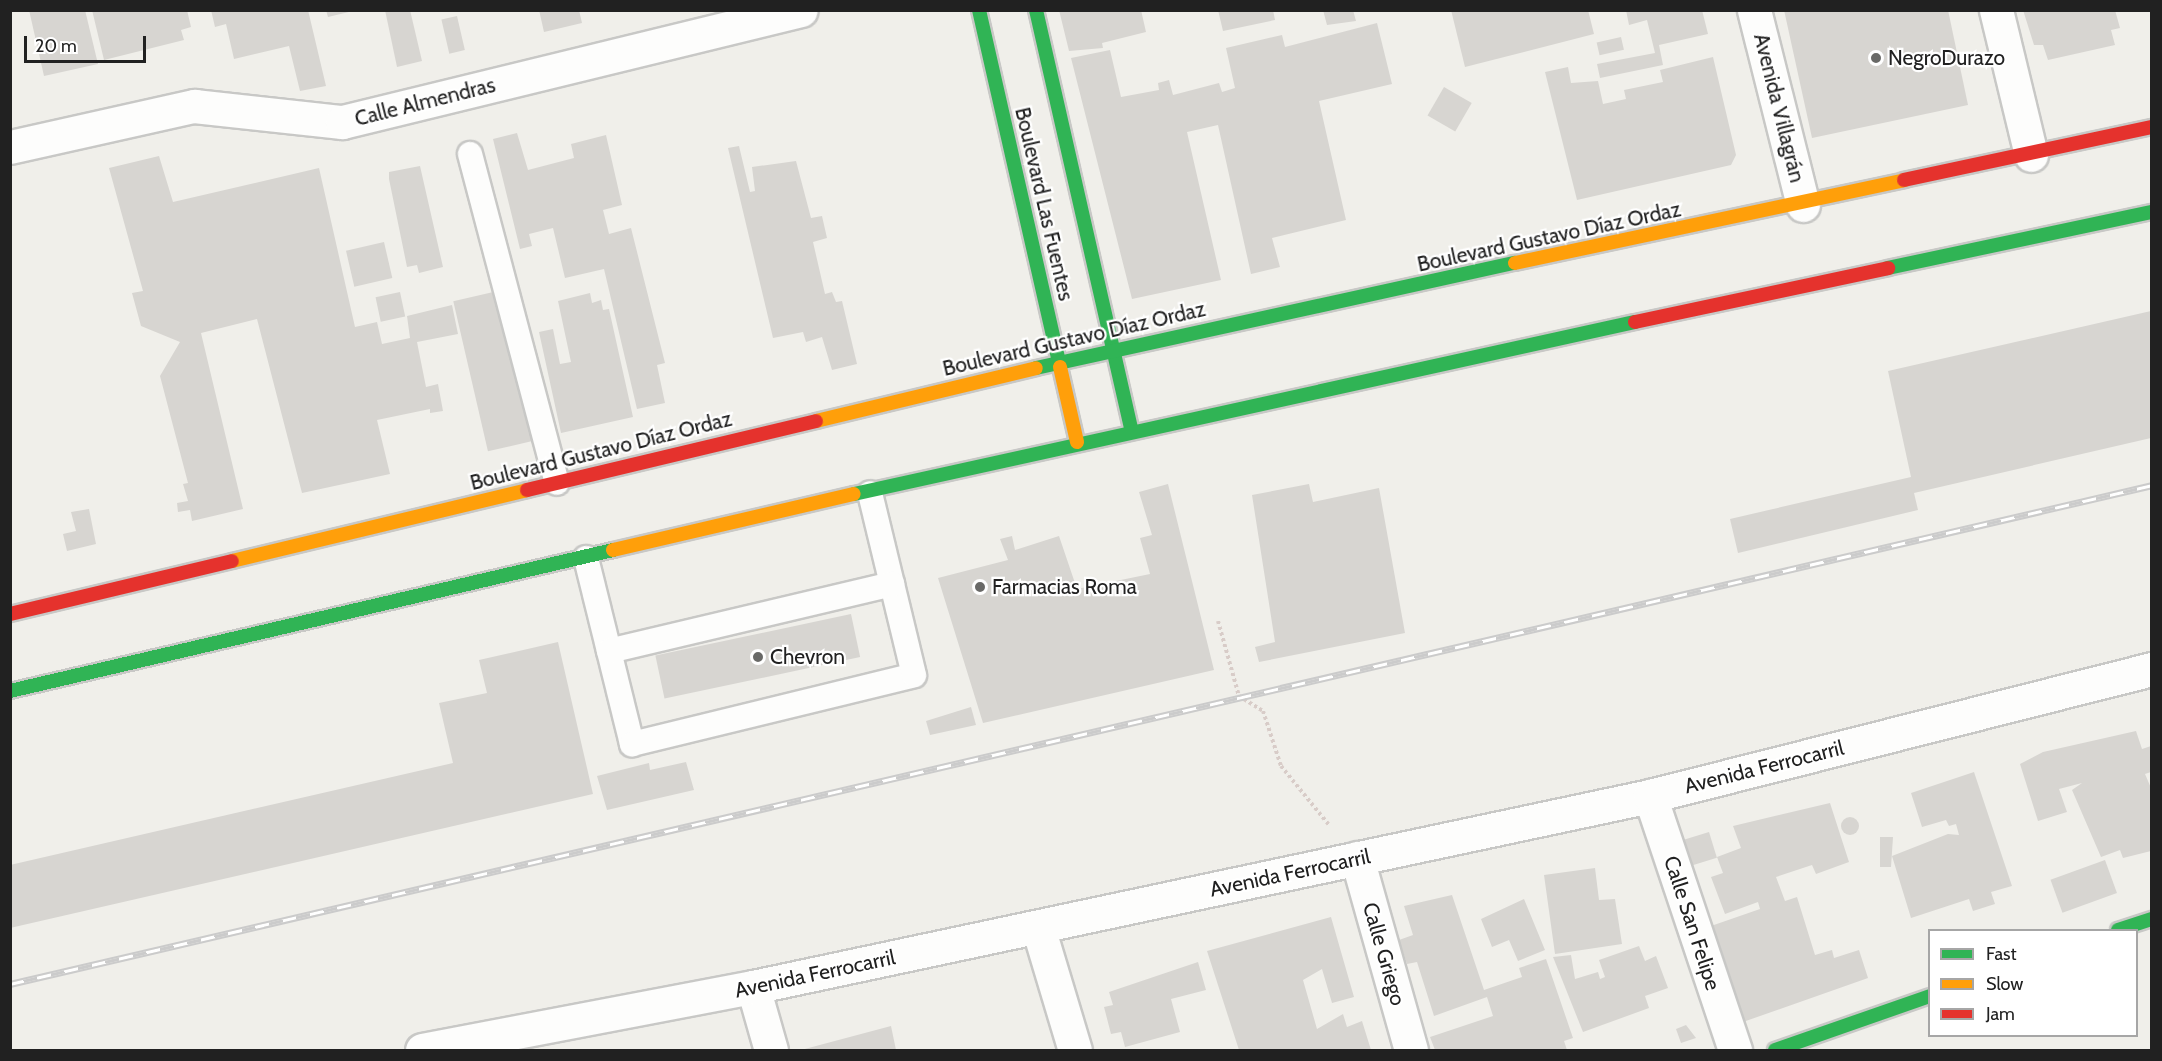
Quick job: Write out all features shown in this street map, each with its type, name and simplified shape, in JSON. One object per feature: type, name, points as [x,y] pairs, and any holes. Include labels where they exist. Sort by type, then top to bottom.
[{"type":"main road","name":"Boulevard Las Fuentes","points":[[979,10],[1077,442]]},
{"type":"main road","name":"Boulevard Las Fuentes","points":[[1036,10],[1131,429]]},
{"type":"main road","name":"Boulevard Gustavo Díaz Ordaz","points":[[10,614],[1114,349],[1803,205],[2151,128]]},
{"type":"main road","points":[[10,691],[870,493],[1131,429],[2151,212]]},
{"type":"main road","points":[[2121,929],[2151,919]]},
{"type":"main road","points":[[1775,1050],[1928,996]]},
{"type":"street","name":"Calle Almendras","points":[[10,147],[194,106],[342,122],[801,10]]},
{"type":"street","name":"Avenida Villagrán","points":[[1754,10],[1803,205]]},
{"type":"street","points":[[1996,10],[2031,155]]},
{"type":"street","name":"Avenida Ferrocarril","points":[[437,1049],[753,987],[1650,796],[2151,669]]},
{"type":"street","name":"Calle San Felipe","points":[[1650,796],[1735,1050]]},
{"type":"street","name":"Calle Griego","points":[[1357,858],[1410,1050]]},
{"type":"street","points":[[1038,927],[1075,1050]]},
{"type":"street","points":[[753,987],[771,1050]]},
{"type":"lane","points":[[470,154],[557,483]]},
{"type":"lane","points":[[586,558],[632,744],[914,675],[870,493]]},
{"type":"lane","points":[[609,651],[892,584]]},
{"type":"path","points":[[1218,621],[1239,696],[1263,711],[1281,766],[1357,858]]},
{"type":"building","points":[[29,10],[85,10],[98,64],[44,76]]},
{"type":"building","points":[[92,10],[187,10],[191,27],[181,30],[184,40],[104,60]]},
{"type":"building","points":[[211,10],[308,10],[326,86],[300,91],[289,46],[234,59],[226,24],[215,27]]},
{"type":"building","points":[[326,10],[353,10],[353,11],[328,17]]},
{"type":"building","points":[[385,10],[410,10],[422,61],[397,67]]},
{"type":"building","points":[[539,10],[579,10],[582,23],[544,32]]},
{"type":"building","points":[[1059,10],[1141,10],[1146,32],[1102,43],[1103,48],[1069,51]]},
{"type":"building","points":[[1218,10],[1273,10],[1275,20],[1223,31]]},
{"type":"building","points":[[1323,10],[1353,10],[1356,21],[1327,25]]},
{"type":"building","points":[[1451,10],[1588,10],[1594,34],[1465,67]]},
{"type":"building","points":[[1626,10],[1702,10],[1708,34],[1659,45],[1663,65],[1600,78],[1597,64],[1655,53],[1647,20],[1629,25]]},
{"type":"building","name":"NegroDurazo","points":[[1784,10],[1948,10],[1968,105],[1812,138]]},
{"type":"building","points":[[2023,10],[2115,10],[2120,28],[2111,30],[2115,45],[2048,60],[2043,45],[2034,45]]},
{"type":"building","points":[[457,16],[465,50],[449,54],[441,20]]},
{"type":"building","points":[[1377,23],[1392,84],[1319,101],[1346,220],[1272,238],[1280,267],[1251,274],[1218,125],[1187,132],[1221,280],[1132,299],[1071,58],[1110,50],[1121,97],[1159,90],[1158,83],[1169,80],[1173,95],[1219,83],[1222,92],[1235,88],[1226,48],[1282,35],[1285,47]]},
{"type":"building","points":[[1621,37],[1624,50],[1600,55],[1597,43]]},
{"type":"building","points":[[1713,57],[1736,155],[1731,165],[1577,200],[1545,72],[1568,67],[1571,83],[1598,81],[1603,104],[1626,99],[1624,90],[1663,82],[1660,70]]},
{"type":"building","points":[[1444,87],[1472,103],[1455,132],[1428,116]]},
{"type":"building","points":[[517,133],[528,170],[574,158],[571,144],[606,135],[622,205],[603,210],[609,234],[631,228],[665,363],[657,365],[665,403],[637,409],[604,269],[565,278],[553,228],[529,234],[532,246],[520,249],[493,139]]},
{"type":"building","points":[[739,146],[750,192],[755,191],[752,167],[796,161],[811,218],[822,216],[827,238],[813,242],[825,294],[832,292],[836,302],[842,301],[857,364],[832,370],[822,337],[806,342],[803,332],[773,338],[728,148]]},
{"type":"building","points":[[159,156],[173,202],[319,168],[355,327],[377,322],[382,344],[410,338],[407,316],[452,305],[458,334],[417,342],[426,387],[438,384],[443,411],[430,413],[430,409],[377,420],[390,474],[302,493],[257,319],[201,333],[243,509],[192,521],[190,510],[178,512],[177,503],[188,501],[183,484],[188,483],[160,376],[180,342],[141,326],[132,293],[143,291],[109,168]]},
{"type":"building","points":[[420,166],[443,267],[419,273],[417,265],[407,267],[389,172]]},
{"type":"building","points":[[384,242],[392,278],[354,287],[346,251]]},
{"type":"building","points":[[502,290],[537,440],[488,451],[453,301]]},
{"type":"building","points":[[400,292],[405,316],[381,322],[376,297]]},
{"type":"building","points":[[590,293],[592,303],[601,300],[603,310],[609,309],[633,417],[561,433],[539,332],[553,329],[560,364],[571,362],[558,301]]},
{"type":"building","points":[[2151,311],[2151,438],[1914,493],[1918,510],[1738,553],[1730,519],[1911,477],[1888,371]]},
{"type":"building","points":[[1168,484],[1214,670],[983,723],[938,578],[1008,560],[1000,539],[1012,536],[1015,550],[1059,536],[1077,589],[1150,574],[1140,538],[1152,535],[1139,492]]},
{"type":"building","points":[[1309,484],[1313,502],[1379,488],[1405,633],[1259,662],[1255,647],[1275,642],[1252,495]]},
{"type":"building","points":[[89,509],[96,544],[67,551],[63,534],[76,531],[71,512]]},
{"type":"building","name":"Chevron","points":[[851,614],[860,657],[665,699],[655,656]]},
{"type":"building","points":[[558,642],[593,794],[10,928],[10,865],[453,763],[439,703],[487,693],[479,660]]},
{"type":"building","points":[[971,707],[976,725],[930,735],[926,721]]},
{"type":"building","points":[[2136,731],[2142,749],[2151,746],[2151,772],[2145,774],[2151,788],[2151,851],[2123,858],[2120,850],[2101,857],[2072,790],[2082,783],[2059,789],[2067,812],[2038,821],[2020,764],[2043,752]]},
{"type":"building","points":[[686,762],[694,790],[607,810],[597,776],[649,763],[650,770]]},
{"type":"building","points":[[1974,772],[2012,886],[1991,892],[1995,904],[1973,911],[1969,899],[1911,918],[1892,856],[1948,834],[1959,835],[1956,824],[1949,826],[1946,820],[1922,827],[1911,793]]},
{"type":"building","points":[[1830,803],[1849,862],[1816,874],[1812,865],[1776,877],[1785,901],[1797,897],[1815,955],[1832,950],[1834,958],[1859,950],[1868,978],[1743,1022],[1711,926],[1760,909],[1758,902],[1725,914],[1711,877],[1723,873],[1717,857],[1741,848],[1733,826]]},
{"type":"building","points":[[1850,817],[1856,820],[1859,826],[1856,832],[1850,835],[1844,832],[1841,826],[1844,820]]},
{"type":"building","points":[[1709,832],[1717,858],[1690,866],[1682,840]]},
{"type":"building","points":[[1880,837],[1893,837],[1891,867],[1880,867]]},
{"type":"building","points":[[2105,860],[2117,893],[2062,913],[2050,880]]},
{"type":"building","points":[[1595,868],[1599,900],[1615,899],[1622,944],[1555,954],[1544,875]]},
{"type":"building","points":[[1452,895],[1484,990],[1522,977],[1519,968],[1546,959],[1573,1038],[1564,1041],[1567,1050],[1435,1050],[1430,1037],[1493,1016],[1487,997],[1434,1016],[1417,962],[1407,964],[1399,940],[1413,935],[1404,906]]},
{"type":"building","points":[[1524,899],[1545,950],[1518,961],[1509,940],[1492,947],[1481,919]]},
{"type":"building","points":[[1331,917],[1354,997],[1332,1003],[1322,969],[1303,980],[1317,1029],[1343,1014],[1347,1027],[1362,1021],[1371,1050],[1239,1050],[1207,951]]},
{"type":"building","points":[[1639,946],[1645,961],[1656,956],[1668,988],[1645,996],[1649,1008],[1583,1032],[1553,957],[1571,955],[1575,979],[1598,972],[1600,979],[1605,977],[1599,960]]},
{"type":"building","points":[[1198,962],[1206,990],[1171,999],[1180,1032],[1125,1047],[1121,1032],[1111,1034],[1104,1007],[1113,1005],[1109,992]]},
{"type":"building","points":[[1686,1025],[1696,1038],[1681,1043],[1676,1029]]},
{"type":"building","points":[[891,1026],[896,1050],[801,1050]]},
{"type":"railway","points":[[10,984],[2152,485]]},
{"type":"traffic: fast","points":[[979,10],[1060,367]]},
{"type":"traffic: fast","points":[[1036,10],[1131,429]]},
{"type":"traffic: fast","points":[[1888,268],[2152,212]]},
{"type":"traffic: fast","points":[[1036,368],[1515,263]]},
{"type":"traffic: fast","points":[[854,494],[1635,322]]},
{"type":"traffic: fast","points":[[10,691],[613,550]]},
{"type":"traffic: fast","points":[[2121,929],[2152,919]]},
{"type":"traffic: fast","points":[[1775,1050],[1928,997]]},
{"type":"traffic: slow","points":[[1515,263],[1904,180]]},
{"type":"traffic: slow","points":[[1060,367],[1077,442]]},
{"type":"traffic: slow","points":[[816,421],[1036,368]]},
{"type":"traffic: slow","points":[[232,561],[527,490]]},
{"type":"traffic: slow","points":[[613,550],[854,494]]},
{"type":"traffic: jam","points":[[1904,180],[2152,127]]},
{"type":"traffic: jam","points":[[1635,322],[1888,268]]},
{"type":"traffic: jam","points":[[527,490],[816,421]]},
{"type":"traffic: jam","points":[[10,614],[232,561]]},
{"type":"place","name":"NegroDurazo","points":[[1876,58]]},
{"type":"place","name":"Farmacias Roma","points":[[980,587]]},
{"type":"place","name":"Chevron","points":[[758,657]]}]
